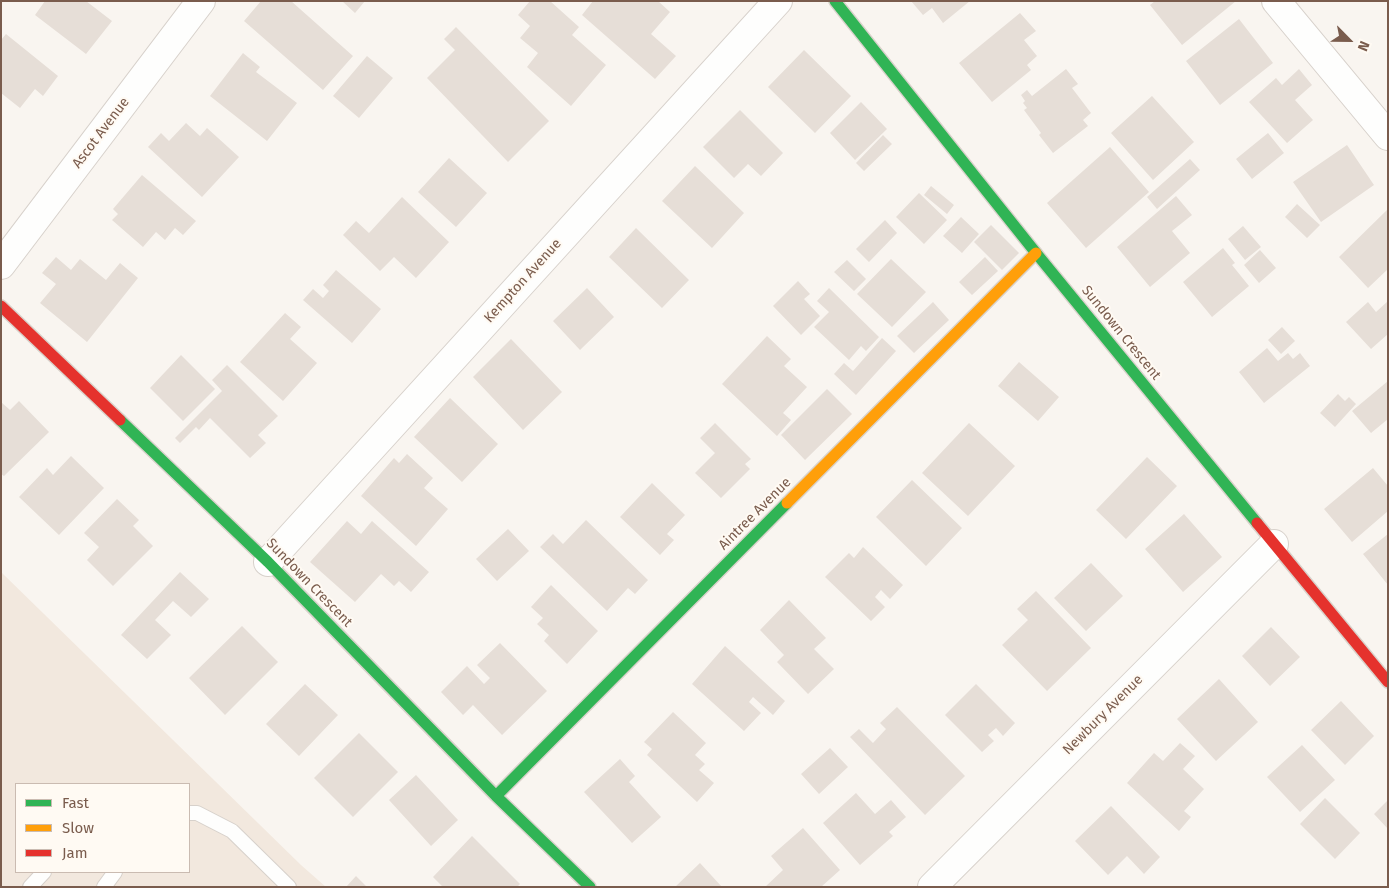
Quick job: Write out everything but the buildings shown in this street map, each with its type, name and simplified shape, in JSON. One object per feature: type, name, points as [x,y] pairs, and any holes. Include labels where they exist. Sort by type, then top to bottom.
[{"type":"street","name":"Ascot Avenue","points":[[1,264],[201,1]]},
{"type":"street","name":"Kempton Avenue","points":[[268,562],[778,1]]},
{"type":"street","name":"Sundown Crescent","points":[[835,1],[1036,253],[1388,682]]},
{"type":"street","points":[[1276,1],[1388,136]]},
{"type":"street","name":"Aintree Avenue","points":[[496,796],[1036,253]]},
{"type":"street","name":"Sundown Crescent","points":[[1,306],[268,562],[496,796],[590,887]]},
{"type":"street","name":"Newbury Avenue","points":[[932,887],[1274,544]]},
{"type":"lane","points":[[190,813],[198,813],[232,832],[289,887]]},
{"type":"lane","points":[[30,887],[43,873]]},
{"type":"lane","points":[[104,887],[114,873]]},
{"type":"shaded area","points":[[1,572],[301,865],[326,887],[1,887]]},
{"type":"traffic: fast","points":[[835,1],[1036,253],[1257,523]]},
{"type":"traffic: fast","points":[[120,420],[268,562],[496,796],[590,887]]},
{"type":"traffic: fast","points":[[496,796],[787,503]]},
{"type":"traffic: slow","points":[[787,503],[1036,253]]},
{"type":"traffic: jam","points":[[1,306],[120,420]]},
{"type":"traffic: jam","points":[[1257,523],[1388,682]]}]
